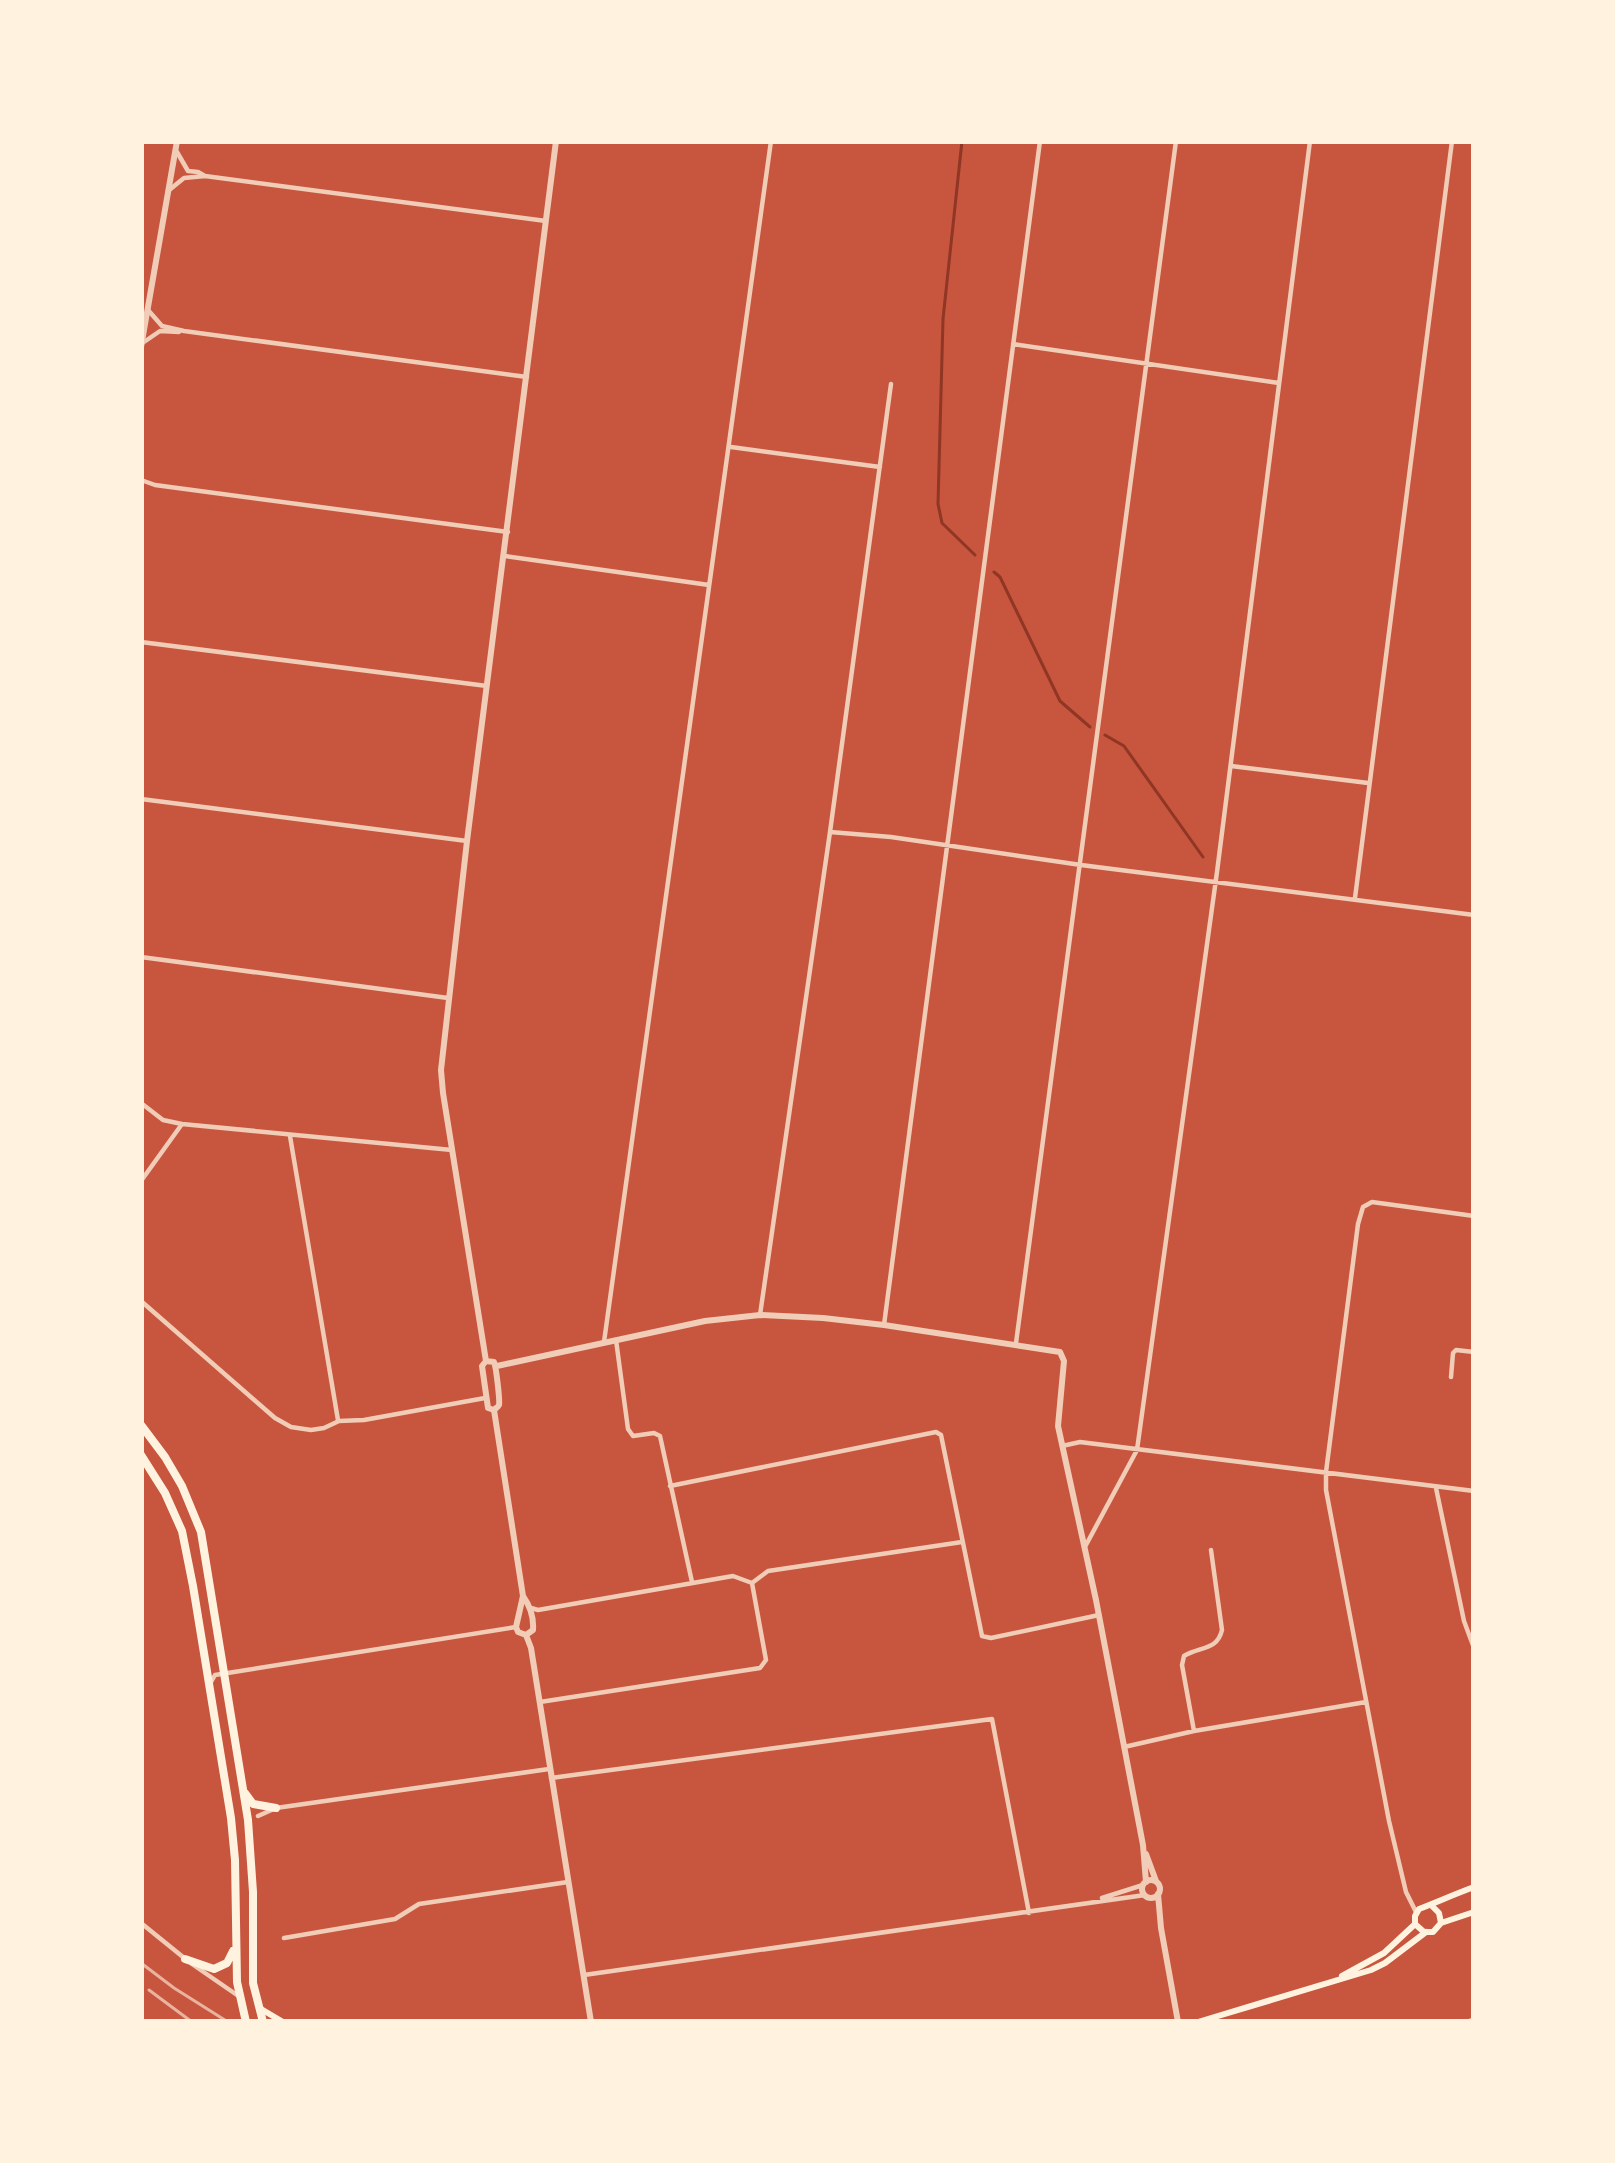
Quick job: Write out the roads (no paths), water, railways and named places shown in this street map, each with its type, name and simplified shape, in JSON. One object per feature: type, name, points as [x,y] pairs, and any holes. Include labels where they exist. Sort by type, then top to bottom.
[{"type":"highway","points":[[141,1425],[182,1486],[201,1532],[244,1791],[251,1860],[253,1978],[263,2022]]},
{"type":"highway","points":[[141,1455],[182,1531],[231,1819],[238,1996],[246,2022]]},
{"type":"highway","points":[[244,1791],[253,1804],[276,1808]]},
{"type":"highway","points":[[185,1959],[207,1969],[223,1967],[235,1943]]},
{"type":"highway","points":[[238,1996],[253,1978]]},
{"type":"highway","points":[[238,1996],[258,2007]]},
{"type":"main road","points":[[1328,1983],[1384,1953],[1415,1924],[1416,1912],[1423,1907],[1474,1887]]},
{"type":"main road","points":[[1432,1906],[1441,1923]]},
{"type":"main road","points":[[1198,2022],[1359,1975],[1385,1963],[1441,1923],[1474,1912]]},
{"type":"main road","points":[[1415,1924],[1426,1932]]},
{"type":"main road","points":[[258,2007],[284,2022]]},
{"type":"main road","points":[[1209,2022],[1223,2014]]},
{"type":"street","points":[[487,1361],[441,1070],[556,141]]},
{"type":"street","points":[[604,1342],[771,141]]},
{"type":"street","points":[[884,1325],[1040,141]]},
{"type":"street","points":[[1016,1344],[1176,141]]},
{"type":"street","points":[[1085,1548],[1137,1450],[1216,882],[1310,141]]},
{"type":"street","points":[[1355,898],[1453,141]]},
{"type":"street","points":[[176,144],[188,171],[205,176]]},
{"type":"street","points":[[141,345],[176,144]]},
{"type":"street","points":[[168,191],[184,178],[205,176],[546,221]]},
{"type":"street","points":[[148,309],[162,326],[184,332]]},
{"type":"street","points":[[141,345],[160,332],[184,332],[527,376]]},
{"type":"street","points":[[1013,344],[1279,383]]},
{"type":"street","points":[[760,1316],[890,384]]},
{"type":"street","points":[[729,446],[880,467]]},
{"type":"street","points":[[141,483],[508,532]]},
{"type":"street","points":[[505,556],[709,585]]},
{"type":"street","points":[[141,642],[488,686]]},
{"type":"street","points":[[1231,766],[1370,783]]},
{"type":"street","points":[[141,799],[467,841]]},
{"type":"street","points":[[830,832],[891,836],[1474,915]]},
{"type":"street","points":[[141,957],[448,998]]},
{"type":"street","points":[[141,1103],[164,1120],[182,1124],[452,1150]]},
{"type":"street","points":[[141,1180],[182,1124]]},
{"type":"street","points":[[290,1136],[338,1421]]},
{"type":"street","points":[[1416,1912],[1393,1839],[1326,1472],[1363,1207],[1372,1202],[1474,1216]]},
{"type":"street","points":[[141,1301],[283,1423],[300,1430],[485,1398]]},
{"type":"street","points":[[497,1366],[724,1318],[760,1316],[884,1325],[1060,1352],[1064,1361],[1058,1426],[1143,1845],[1146,1896],[1161,1928]]},
{"type":"street","points":[[616,1340],[630,1433],[635,1437],[658,1434],[692,1582]]},
{"type":"street","points":[[1450,1377],[1456,1350],[1474,1352]]},
{"type":"street","points":[[487,1361],[497,1366]]},
{"type":"street","points":[[487,1361],[482,1366],[485,1398],[494,1410]]},
{"type":"street","points":[[497,1366],[499,1402],[494,1410],[523,1596],[517,1623],[532,1648],[591,2022]]},
{"type":"street","points":[[670,1486],[936,1432],[941,1435],[982,1636],[992,1638],[1099,1615]]},
{"type":"street","points":[[1062,1445],[1080,1442],[1474,1492]]},
{"type":"street","points":[[1436,1488],[1464,1622],[1474,1648]]},
{"type":"street","points":[[752,1583],[768,1571],[963,1542]]},
{"type":"street","points":[[1194,1731],[1184,1656],[1212,1647],[1222,1630],[1210,1550]]},
{"type":"street","points":[[531,1608],[734,1576],[752,1583]]},
{"type":"street","points":[[539,1702],[760,1668],[766,1660],[752,1583]]},
{"type":"street","points":[[523,1596],[531,1608],[532,1630],[526,1635]]},
{"type":"street","points":[[209,1686],[215,1675],[517,1623],[526,1617],[532,1622]]},
{"type":"street","points":[[1124,1747],[1366,1702]]},
{"type":"street","points":[[551,1778],[992,1720],[1029,1913]]},
{"type":"street","points":[[258,1816],[276,1808],[549,1768]]},
{"type":"street","points":[[284,1938],[395,1919],[419,1904],[568,1882]]},
{"type":"street","points":[[1085,1903],[1148,1883],[1160,1886],[1161,1928],[1182,2022]]},
{"type":"street","points":[[584,1975],[1158,1894]]},
{"type":"street","points":[[141,1923],[238,1996]]},
{"type":"waterway","points":[[962,141],[943,319],[938,504],[942,523],[975,555]]},
{"type":"waterway","points":[[994,572],[1060,701],[1090,727]]},
{"type":"waterway","points":[[1105,735],[1124,746],[1203,857]]},
{"type":"waterway","points":[[141,1766],[141,1778]]},
{"type":"railway","points":[[141,1963],[228,2022]]},
{"type":"railway","points":[[149,1990],[192,2022]]},
{"type":"railway","points":[[1465,2022],[1474,2018]]}]
